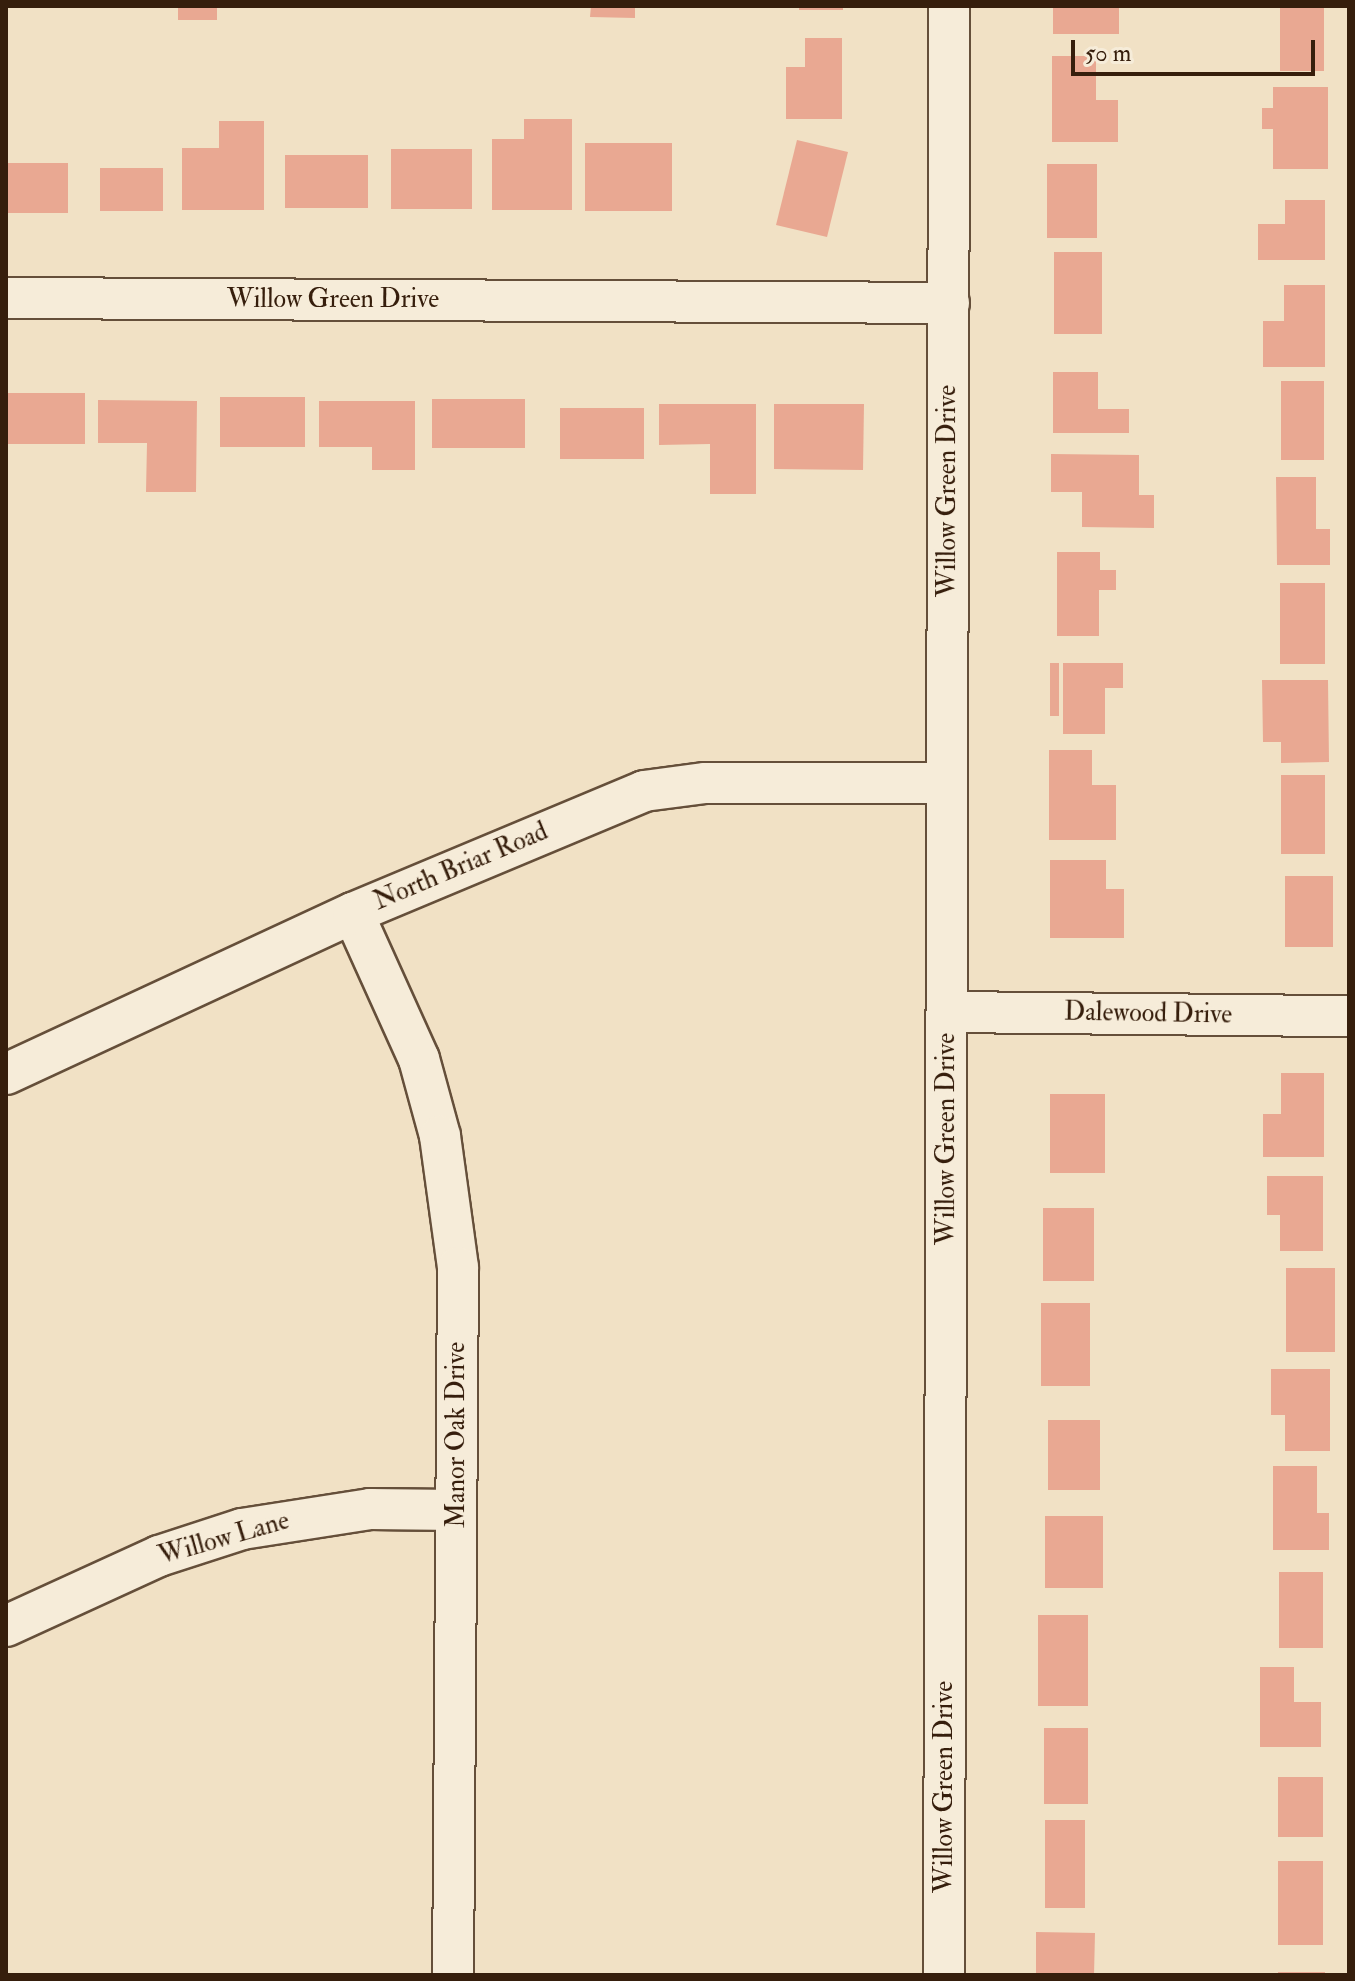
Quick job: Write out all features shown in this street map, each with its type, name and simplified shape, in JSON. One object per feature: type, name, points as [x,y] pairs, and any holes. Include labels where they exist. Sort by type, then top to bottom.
[{"type":"street","name":"Willow Green Drive","points":[[944,1975],[949,6]]},
{"type":"street","name":"Willow Green Drive","points":[[6,298],[949,303]]},
{"type":"street","name":"North Briar Road","points":[[8,1068],[353,913],[644,791],[705,783],[946,783]]},
{"type":"street","name":"Manor Oak Drive","points":[[353,913],[419,1059],[447,1175],[458,1267],[453,1975]]},
{"type":"street","name":"Dalewood Drive","points":[[948,1012],[1349,1016]]},
{"type":"street","name":"Willow Lane","points":[[6,1626],[159,1556],[242,1529],[370,1509],[456,1510]]},
{"type":"building","points":[[178,6],[217,6],[217,20],[178,20]]},
{"type":"building","points":[[591,6],[635,6],[635,18],[590,17]]},
{"type":"building","points":[[799,6],[843,6],[843,10],[799,10]]},
{"type":"building","points":[[1053,6],[1119,6],[1119,34],[1053,34]]},
{"type":"building","points":[[1280,6],[1324,6],[1324,71],[1280,71]]},
{"type":"building","points":[[805,38],[842,38],[842,119],[786,119],[786,67],[805,67]]},
{"type":"building","points":[[1052,56],[1096,56],[1096,100],[1118,100],[1118,142],[1052,142]]},
{"type":"building","points":[[1273,87],[1328,87],[1328,169],[1273,169],[1273,129],[1262,129],[1262,108],[1273,108]]},
{"type":"building","points":[[524,119],[572,119],[572,210],[492,210],[492,139],[524,139]]},
{"type":"building","points":[[219,121],[264,121],[264,210],[182,210],[182,148],[219,148]]},
{"type":"building","points":[[797,140],[848,152],[827,237],[776,225]]},
{"type":"building","points":[[585,143],[672,143],[672,211],[585,211]]},
{"type":"building","points":[[391,149],[472,149],[472,209],[391,209]]},
{"type":"building","points":[[285,155],[368,155],[368,208],[285,208]]},
{"type":"building","points":[[6,163],[68,163],[68,213],[6,213]]},
{"type":"building","points":[[1047,164],[1097,164],[1097,238],[1047,238]]},
{"type":"building","points":[[100,168],[163,168],[163,211],[100,211]]},
{"type":"building","points":[[1285,200],[1325,200],[1325,260],[1258,260],[1258,224],[1285,224]]},
{"type":"building","points":[[1054,252],[1102,252],[1102,334],[1054,334]]},
{"type":"building","points":[[1284,285],[1325,285],[1325,367],[1263,367],[1263,321],[1284,321]]},
{"type":"building","points":[[1053,372],[1098,372],[1098,409],[1129,409],[1129,433],[1053,433]]},
{"type":"building","points":[[1281,381],[1324,381],[1324,460],[1281,460]]},
{"type":"building","points":[[6,393],[85,393],[85,444],[6,444]]},
{"type":"building","points":[[220,397],[305,397],[305,447],[220,447]]},
{"type":"building","points":[[432,399],[525,399],[525,448],[432,448]]},
{"type":"building","points":[[98,400],[197,401],[196,492],[146,492],[147,443],[98,443]]},
{"type":"building","points":[[319,401],[415,401],[415,470],[372,470],[372,447],[319,447]]},
{"type":"building","points":[[659,404],[756,404],[756,494],[710,494],[710,444],[659,445]]},
{"type":"building","points":[[774,404],[864,404],[863,470],[774,469]]},
{"type":"building","points":[[560,408],[644,408],[644,459],[560,459]]},
{"type":"building","points":[[1051,454],[1139,455],[1139,495],[1154,495],[1154,528],[1082,527],[1082,492],[1051,492]]},
{"type":"building","points":[[1276,477],[1316,477],[1316,529],[1330,529],[1330,565],[1277,565]]},
{"type":"building","points":[[1057,552],[1100,552],[1100,570],[1116,570],[1116,590],[1099,590],[1099,636],[1057,636]]},
{"type":"building","points":[[1280,583],[1325,583],[1325,664],[1280,664]]},
{"type":"building","points":[[1050,663],[1059,663],[1059,716],[1050,716]]},
{"type":"building","points":[[1063,663],[1123,663],[1123,688],[1105,688],[1105,734],[1063,734]]},
{"type":"building","points":[[1262,680],[1328,680],[1329,762],[1281,763],[1281,742],[1263,742]]},
{"type":"building","points":[[1049,750],[1092,750],[1092,785],[1116,785],[1116,840],[1049,840]]},
{"type":"building","points":[[1281,775],[1325,775],[1325,854],[1281,854]]},
{"type":"building","points":[[1050,860],[1106,860],[1106,889],[1124,889],[1124,938],[1050,938]]},
{"type":"building","points":[[1285,876],[1333,876],[1333,947],[1285,947]]},
{"type":"building","points":[[1281,1073],[1324,1073],[1324,1157],[1263,1157],[1263,1114],[1281,1114]]},
{"type":"building","points":[[1050,1094],[1105,1094],[1105,1173],[1050,1173]]},
{"type":"building","points":[[1267,1176],[1323,1176],[1323,1251],[1280,1251],[1280,1215],[1267,1215]]},
{"type":"building","points":[[1043,1208],[1094,1208],[1094,1281],[1043,1281]]},
{"type":"building","points":[[1286,1268],[1335,1268],[1335,1352],[1286,1352]]},
{"type":"building","points":[[1041,1303],[1090,1303],[1090,1386],[1041,1386]]},
{"type":"building","points":[[1271,1369],[1330,1369],[1330,1451],[1285,1451],[1285,1415],[1271,1415]]},
{"type":"building","points":[[1048,1420],[1100,1420],[1100,1490],[1048,1490]]},
{"type":"building","points":[[1273,1466],[1317,1466],[1317,1513],[1329,1513],[1329,1550],[1273,1550]]},
{"type":"building","points":[[1045,1516],[1103,1516],[1103,1588],[1045,1588]]},
{"type":"building","points":[[1279,1572],[1323,1572],[1323,1648],[1279,1648]]},
{"type":"building","points":[[1038,1615],[1088,1615],[1088,1706],[1038,1706]]},
{"type":"building","points":[[1260,1667],[1294,1667],[1294,1702],[1321,1702],[1321,1747],[1260,1747]]},
{"type":"building","points":[[1044,1728],[1088,1728],[1088,1804],[1044,1804]]},
{"type":"building","points":[[1278,1777],[1323,1777],[1323,1837],[1278,1837]]},
{"type":"building","points":[[1045,1820],[1085,1820],[1085,1908],[1045,1908]]},
{"type":"building","points":[[1278,1861],[1323,1861],[1323,1945],[1278,1945]]},
{"type":"building","points":[[1036,1932],[1095,1933],[1094,1975],[1036,1975]]},
{"type":"building","points":[[1278,1972],[1325,1972],[1325,1975],[1278,1975]]}]
